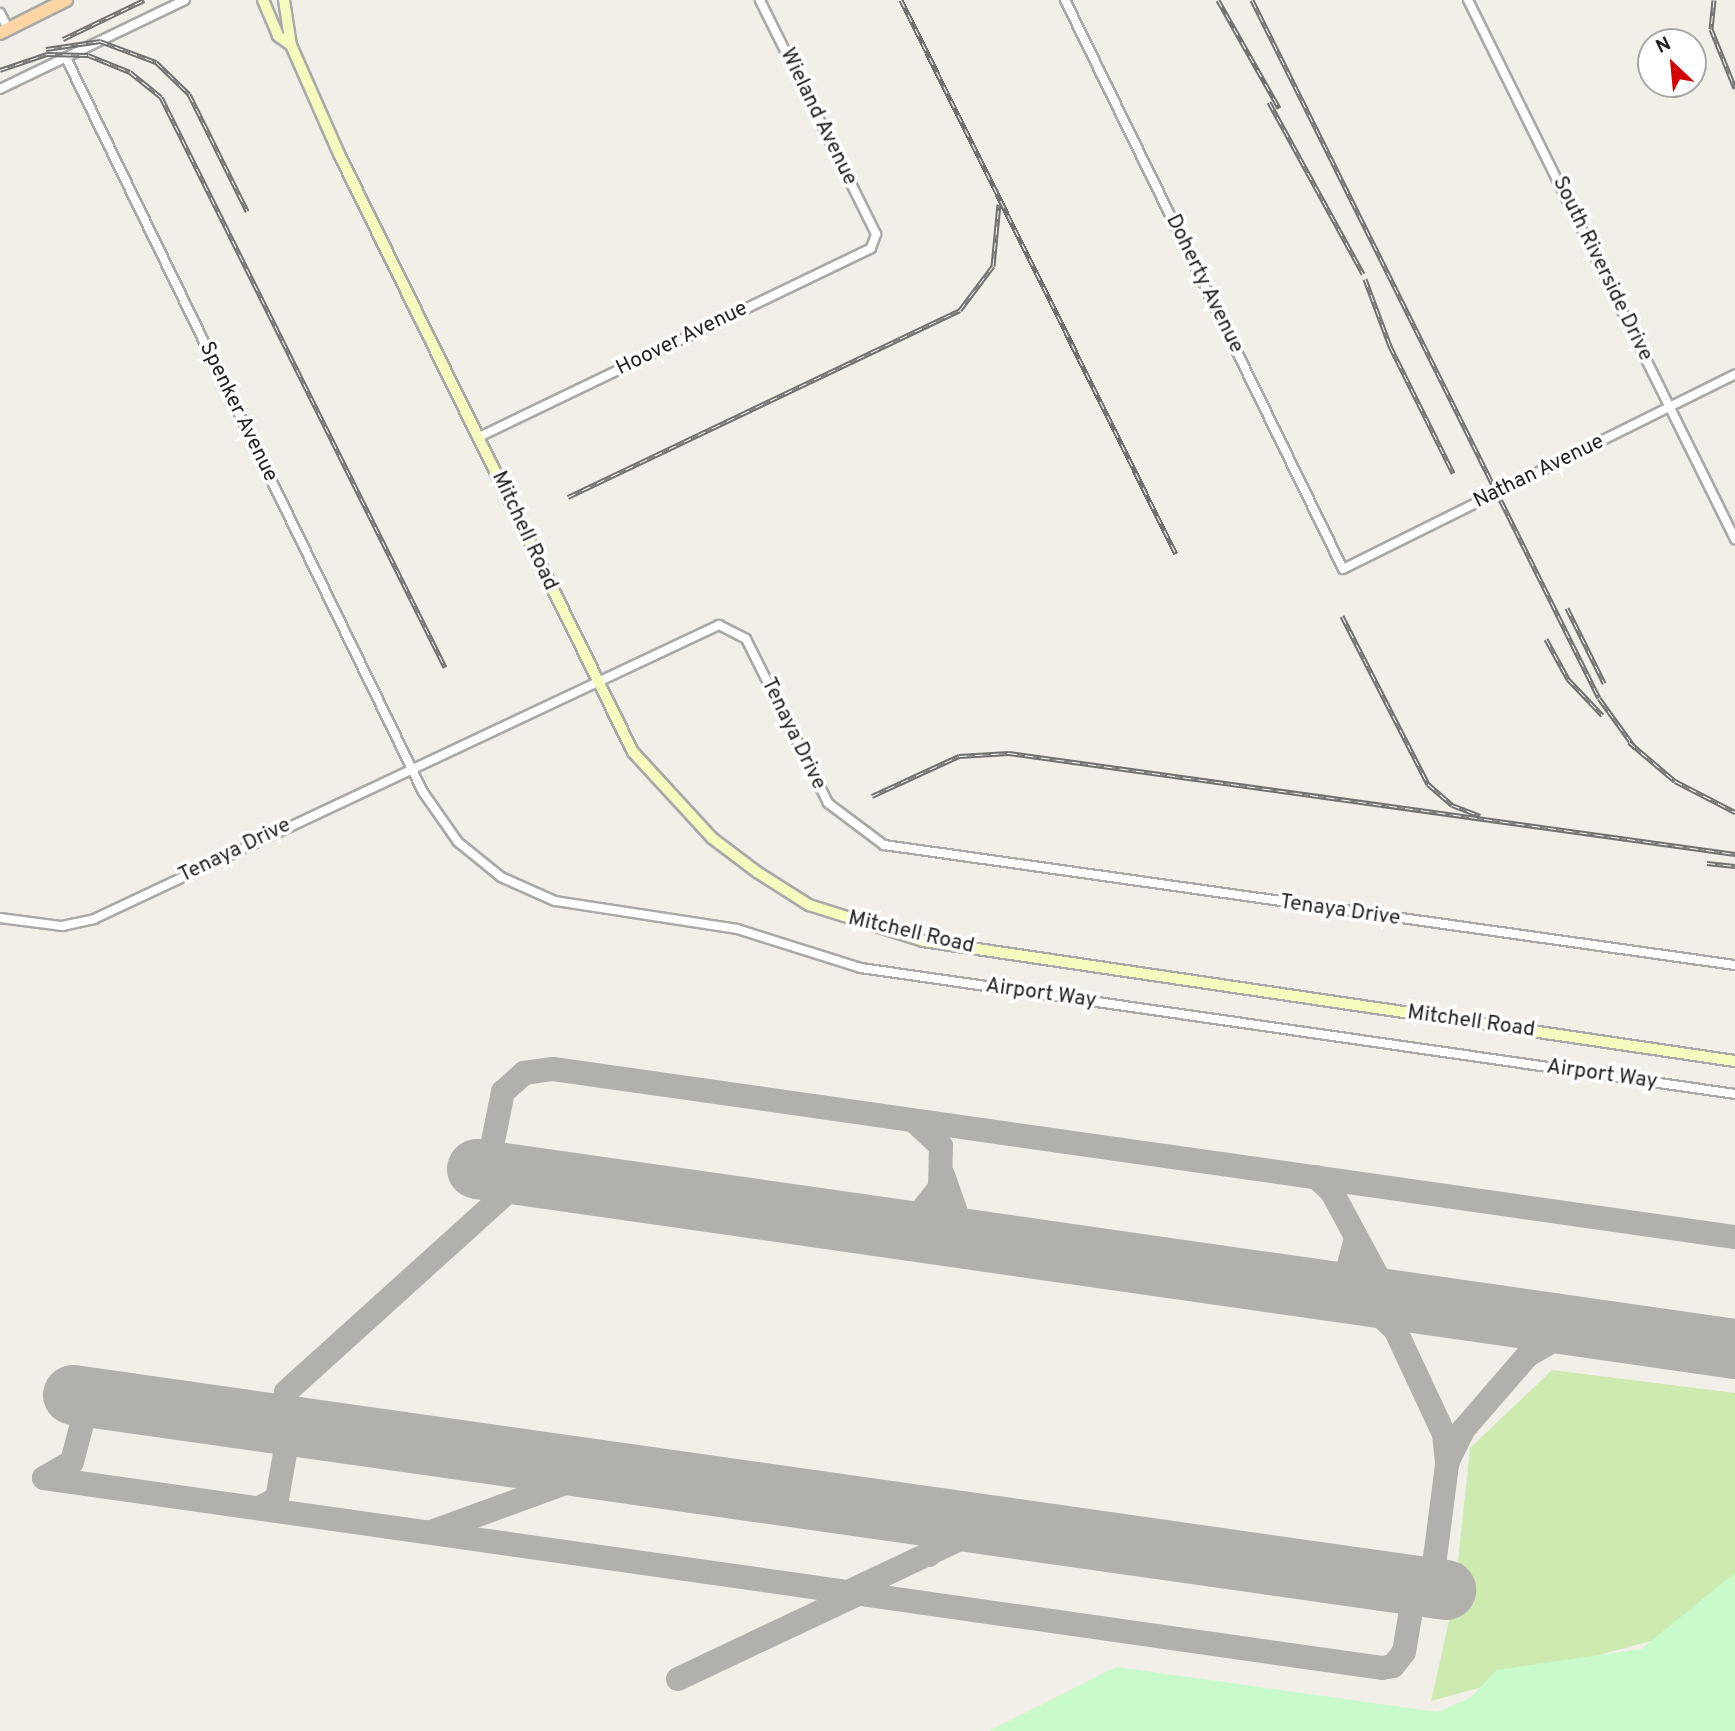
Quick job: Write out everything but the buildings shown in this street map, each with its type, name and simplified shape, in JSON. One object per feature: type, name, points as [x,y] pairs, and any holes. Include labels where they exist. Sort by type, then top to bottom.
[{"type":"main road","points":[[4,31],[66,0]]},
{"type":"main road","name":"Mitchell Road","points":[[263,0],[278,36],[291,44]]},
{"type":"main road","name":"Mitchell Road","points":[[284,0],[291,44],[595,679],[633,752],[712,838],[782,889],[858,923],[950,945],[1735,1061]]},
{"type":"street","points":[[0,89],[185,0]]},
{"type":"street","name":"Wieland Avenue","points":[[760,0],[876,234]]},
{"type":"street","name":"Doherty Avenue","points":[[1065,0],[1343,569]]},
{"type":"street","name":"South Riverside Drive","points":[[1468,0],[1735,540]]},
{"type":"street","points":[[0,13],[4,31]]},
{"type":"street","name":"Spenker Avenue","points":[[66,58],[411,766]]},
{"type":"street","name":"Hoover Avenue","points":[[479,437],[872,248],[876,234]]},
{"type":"street","name":"Nathan Avenue","points":[[1343,569],[1735,374]]},
{"type":"street","name":"Tenaya Drive","points":[[0,918],[62,926],[94,919],[411,766],[710,627],[734,628],[750,644],[828,803],[862,834],[904,851],[1735,965]]},
{"type":"street","name":"Airport Way","points":[[411,766],[444,825],[474,857],[521,888],[562,903],[737,929],[862,968],[1735,1094]]},
{"type":"green space","points":[[1552,1370],[1735,1393],[1735,1618],[1431,1701],[1454,1599],[1470,1448]]},
{"type":"green space","points":[[1735,1573],[1735,1731],[989,1731],[1116,1667],[1437,1712],[1470,1698],[1497,1670],[1641,1649]]},
{"type":"taxiway","points":[[487,1171],[503,1092],[524,1073],[553,1069],[1735,1237]]},
{"type":"taxiway","points":[[880,1227],[920,1213],[940,1187],[941,1146],[915,1122]]},
{"type":"taxiway","points":[[943,1175],[959,1221],[992,1243]]},
{"type":"taxiway","points":[[307,1428],[284,1415],[286,1392],[525,1176]]},
{"type":"taxiway","points":[[1316,1177],[1332,1192],[1382,1285],[1421,1304]]},
{"type":"taxiway","points":[[1312,1288],[1347,1272],[1356,1238]]},
{"type":"taxiway","points":[[1339,1292],[1369,1305],[1395,1329],[1444,1434],[1447,1465],[1431,1588]]},
{"type":"taxiway","points":[[1448,1461],[1463,1430],[1528,1355],[1561,1336],[1599,1329]]},
{"type":"taxiway","points":[[44,1478],[72,1462],[85,1412],[113,1401]]},
{"type":"taxiway","points":[[259,1508],[277,1499],[287,1442],[307,1428]]},
{"type":"taxiway","points":[[431,1532],[601,1470]]},
{"type":"taxiway","points":[[44,1478],[1382,1668],[1393,1666],[1404,1652],[1415,1586]]},
{"type":"taxiway","points":[[919,1515],[939,1533],[929,1555]]},
{"type":"taxiway","points":[[848,1592],[973,1533],[1004,1527]]},
{"type":"taxiway","points":[[678,1679],[856,1595]]},
{"type":"runway","points":[[477,1169],[1735,1349]]},
{"type":"runway","points":[[73,1395],[1446,1590]]},
{"type":"railway","points":[[63,39],[144,0]]},
{"type":"railway","points":[[901,0],[1176,554]]},
{"type":"railway","points":[[1218,0],[1279,108]]},
{"type":"railway","points":[[1252,0],[1599,698],[1635,748]]},
{"type":"railway","points":[[1714,0],[1711,29],[1735,88]]},
{"type":"railway","points":[[46,49],[100,41],[156,62],[189,94],[247,211]]},
{"type":"railway","points":[[0,70],[47,54],[88,55],[130,72],[161,97],[445,667]]},
{"type":"railway","points":[[1269,102],[1363,274]]},
{"type":"railway","points":[[568,497],[960,310],[993,266],[999,204]]},
{"type":"railway","points":[[1365,279],[1390,346],[1453,473]]},
{"type":"railway","points":[[1567,608],[1604,683]]},
{"type":"railway","points":[[1342,616],[1428,784],[1452,805],[1480,816]]},
{"type":"railway","points":[[1546,639],[1568,679],[1602,715]]},
{"type":"railway","points":[[1629,742],[1675,781],[1735,812]]},
{"type":"railway","points":[[872,796],[959,756],[1009,753],[1735,854]]},
{"type":"railway","points":[[1707,863],[1735,866]]}]
